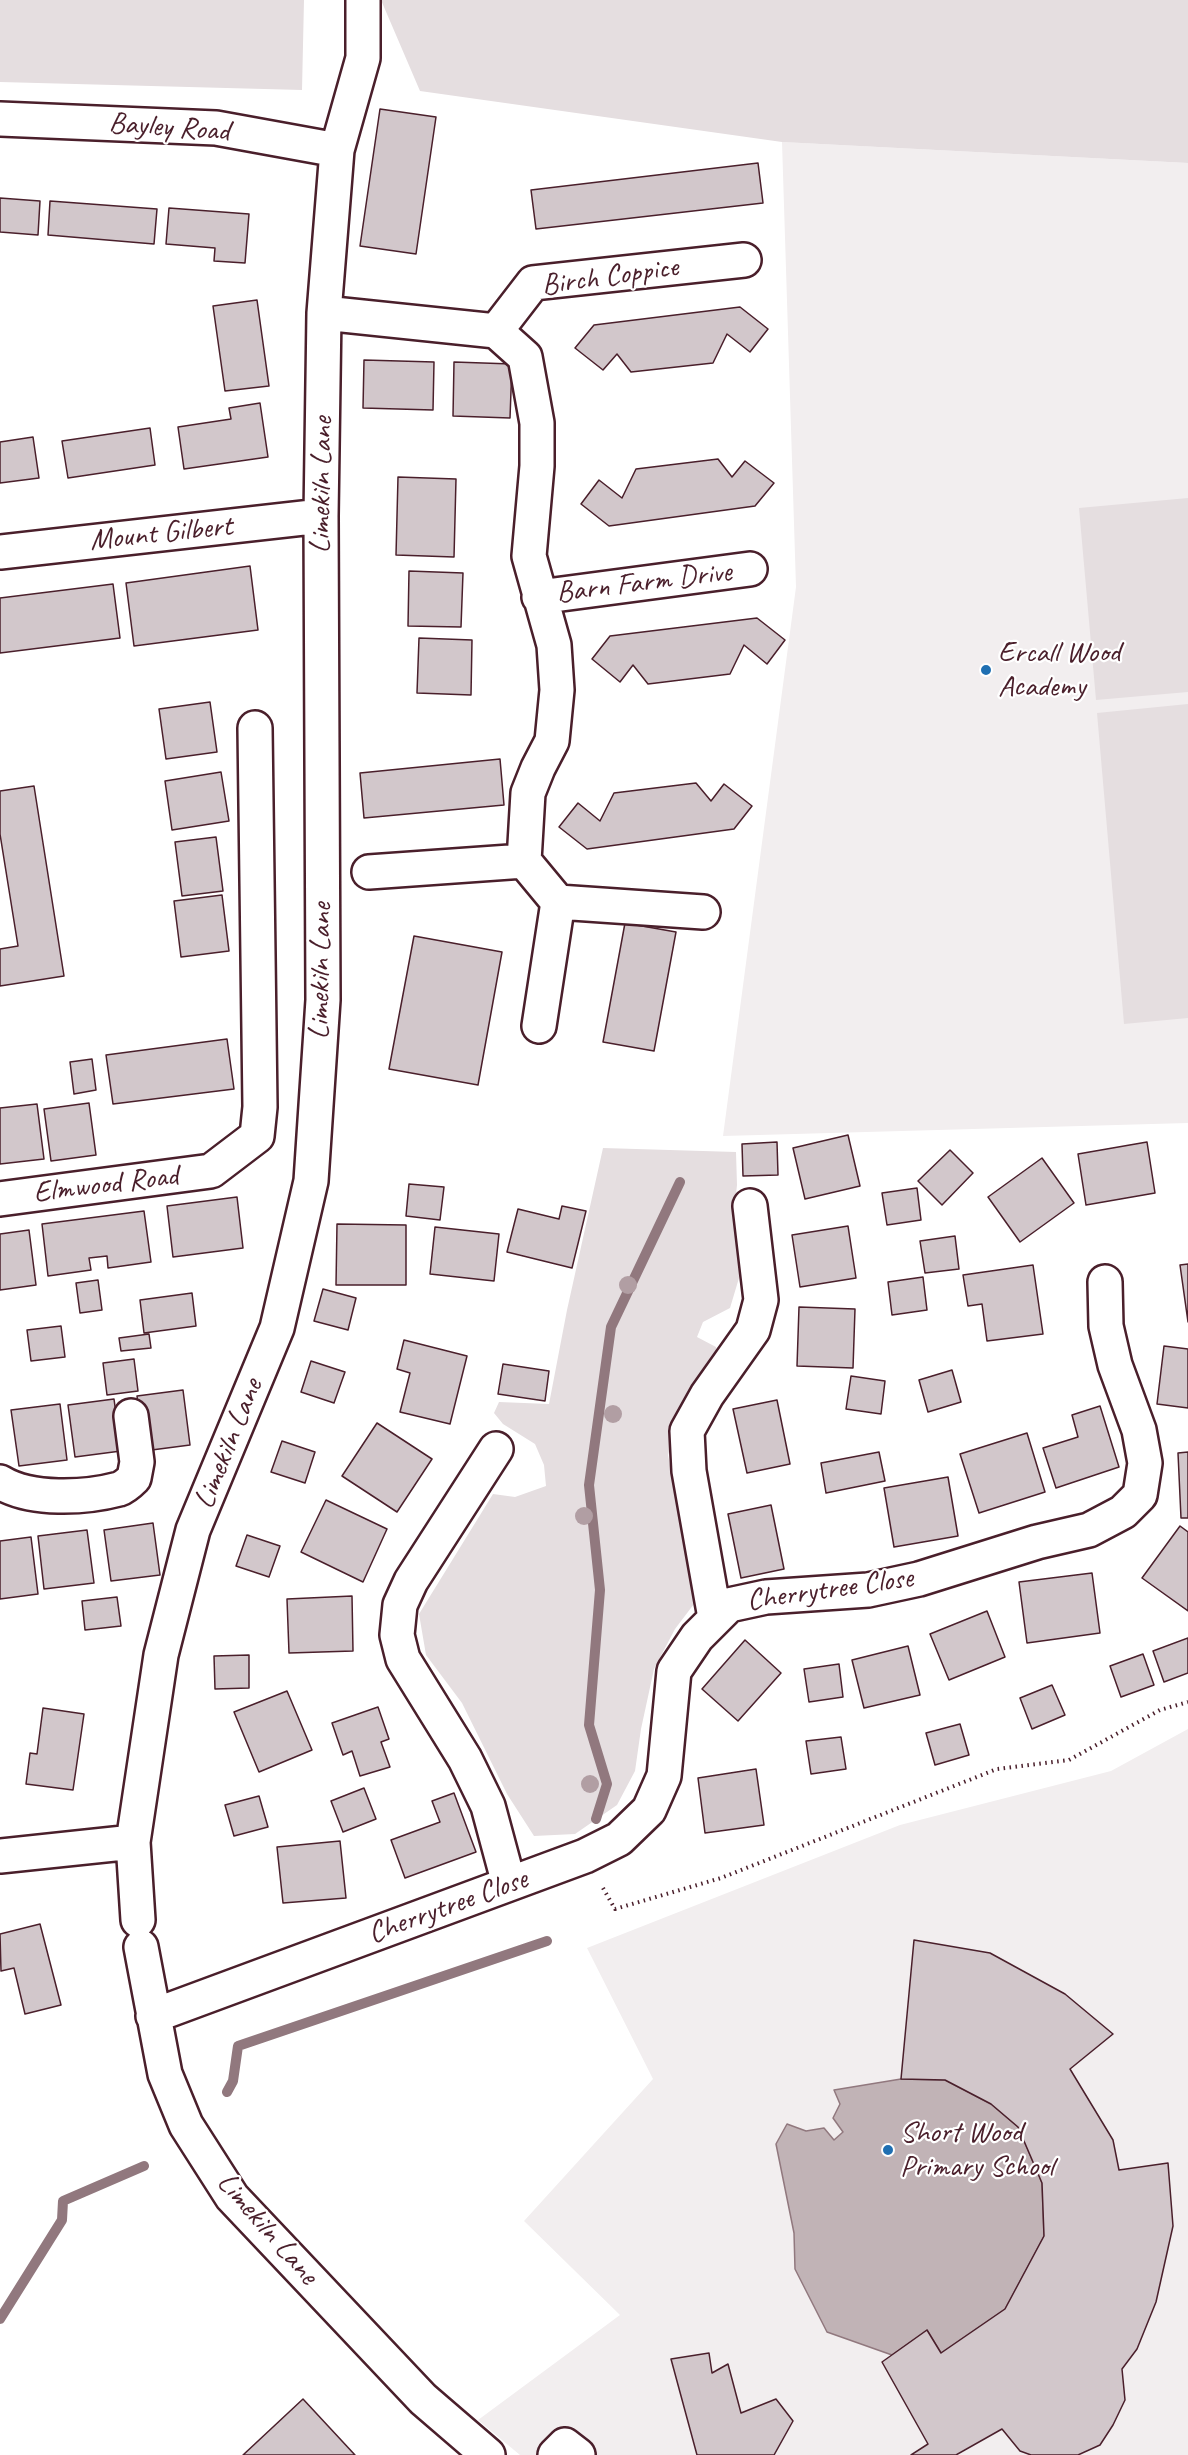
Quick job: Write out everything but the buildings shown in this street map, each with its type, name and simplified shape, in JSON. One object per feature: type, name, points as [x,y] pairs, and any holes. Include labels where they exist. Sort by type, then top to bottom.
[{"type":"street","name":"Limekiln Lane","points":[[363,0],[363,58],[337,150],[324,313],[321,516],[323,1000],[311,1181],[277,1328],[194,1530],[161,1655],[133,1842],[139,1933],[153,2016],[165,2074],[186,2126],[232,2196],[423,2399],[488,2455]]},
{"type":"street","name":"Bayley Road","points":[[0,119],[216,128],[337,150]]},
{"type":"street","name":"Birch Coppice","points":[[496,331],[533,283],[744,260]]},
{"type":"street","points":[[324,313],[496,331]]},
{"type":"street","name":"Barn Farm Drive","points":[[496,331],[525,357],[537,423],[537,466],[529,556],[554,645],[557,690],[552,741],[528,793],[524,861]]},
{"type":"street","name":"Mount Gilbert","points":[[0,552],[321,516]]},
{"type":"street","name":"Barn Farm Drive","points":[[539,597],[750,569]]},
{"type":"street","name":"Elmwood Road","points":[[0,1199],[211,1171],[257,1136],[260,1107],[255,728]]},
{"type":"street","points":[[369,872],[524,861],[558,902],[703,912]]},
{"type":"street","points":[[539,1026],[558,902]]},
{"type":"street","points":[[715,1618],[691,1482],[687,1431],[707,1395],[753,1330],[761,1300],[750,1206]]},
{"type":"street","name":"Cherrytree Close","points":[[153,2016],[585,1856],[619,1839],[649,1810],[664,1776],[674,1671],[697,1636],[729,1605],[766,1597],[868,1590],[919,1579],[1037,1542],[1089,1530],[1123,1512],[1140,1495],[1145,1463],[1139,1430],[1115,1365],[1108,1336],[1105,1282]]},
{"type":"street","points":[[0,1482],[12,1490],[37,1496],[78,1495],[122,1488],[134,1478],[137,1462],[131,1416]]},
{"type":"street","points":[[496,1449],[411,1581],[400,1605],[397,1635],[403,1659],[465,1759],[488,1806],[509,1884]]},
{"type":"street","points":[[0,1856],[133,1842]]},
{"type":"street","points":[[555,2455],[565,2445],[578,2455]]},
{"type":"path","points":[[585,1856],[615,1909],[720,1878],[997,1769],[1069,1760],[1160,1710],[1188,1702]]},
{"type":"shaded area","points":[[0,0],[304,0],[302,90],[0,82]]},
{"type":"shaded area","points":[[381,0],[1188,0],[1188,163],[782,142],[420,91]]},
{"type":"shaded area","name":"Ercall Wood Academy","points":[[782,142],[1188,163],[1188,1123],[723,1136],[796,587]]},
{"type":"shaded area","points":[[1188,498],[1188,692],[1096,700],[1079,508]]},
{"type":"shaded area","points":[[1188,704],[1188,1018],[1124,1024],[1097,713]]},
{"type":"shaded area","points":[[603,1148],[736,1152],[737,1185],[733,1222],[740,1247],[742,1268],[730,1308],[703,1322],[697,1337],[716,1347],[719,1362],[679,1418],[668,1455],[697,1600],[675,1629],[654,1669],[635,1771],[617,1805],[575,1834],[534,1836],[507,1794],[462,1703],[426,1655],[419,1614],[493,1494],[515,1497],[546,1486],[544,1465],[535,1444],[503,1424],[494,1413],[499,1402],[549,1404]]},
{"type":"shaded area","name":"Short Wood Primary School","points":[[1188,1729],[1188,2455],[520,2455],[478,2420],[620,2315],[524,2221],[653,2079],[587,1948],[900,1825],[1111,1771]]},
{"type":"shaded area","points":[[901,2079],[945,2080],[991,2104],[1018,2127],[1042,2183],[1044,2236],[1005,2309],[941,2353],[927,2330],[892,2355],[827,2332],[795,2269],[794,2233],[776,2144],[787,2124],[806,2131],[824,2128],[834,2140],[843,2132],[833,2118],[840,2104],[834,2090]]},
{"type":"waterway","points":[[596,1819],[607,1784],[589,1725],[600,1590],[589,1485],[611,1327],[680,1182]]},
{"type":"waterway","points":[[227,2092],[233,2081],[238,2046],[547,1941]]},
{"type":"waterway","points":[[0,2319],[62,2220],[63,2201],[144,2166]]},
{"type":"place","name":"Ercall Wood Academy","points":[[986,670]]},
{"type":"place","name":"Short Wood Primary School","points":[[888,2150]]}]
